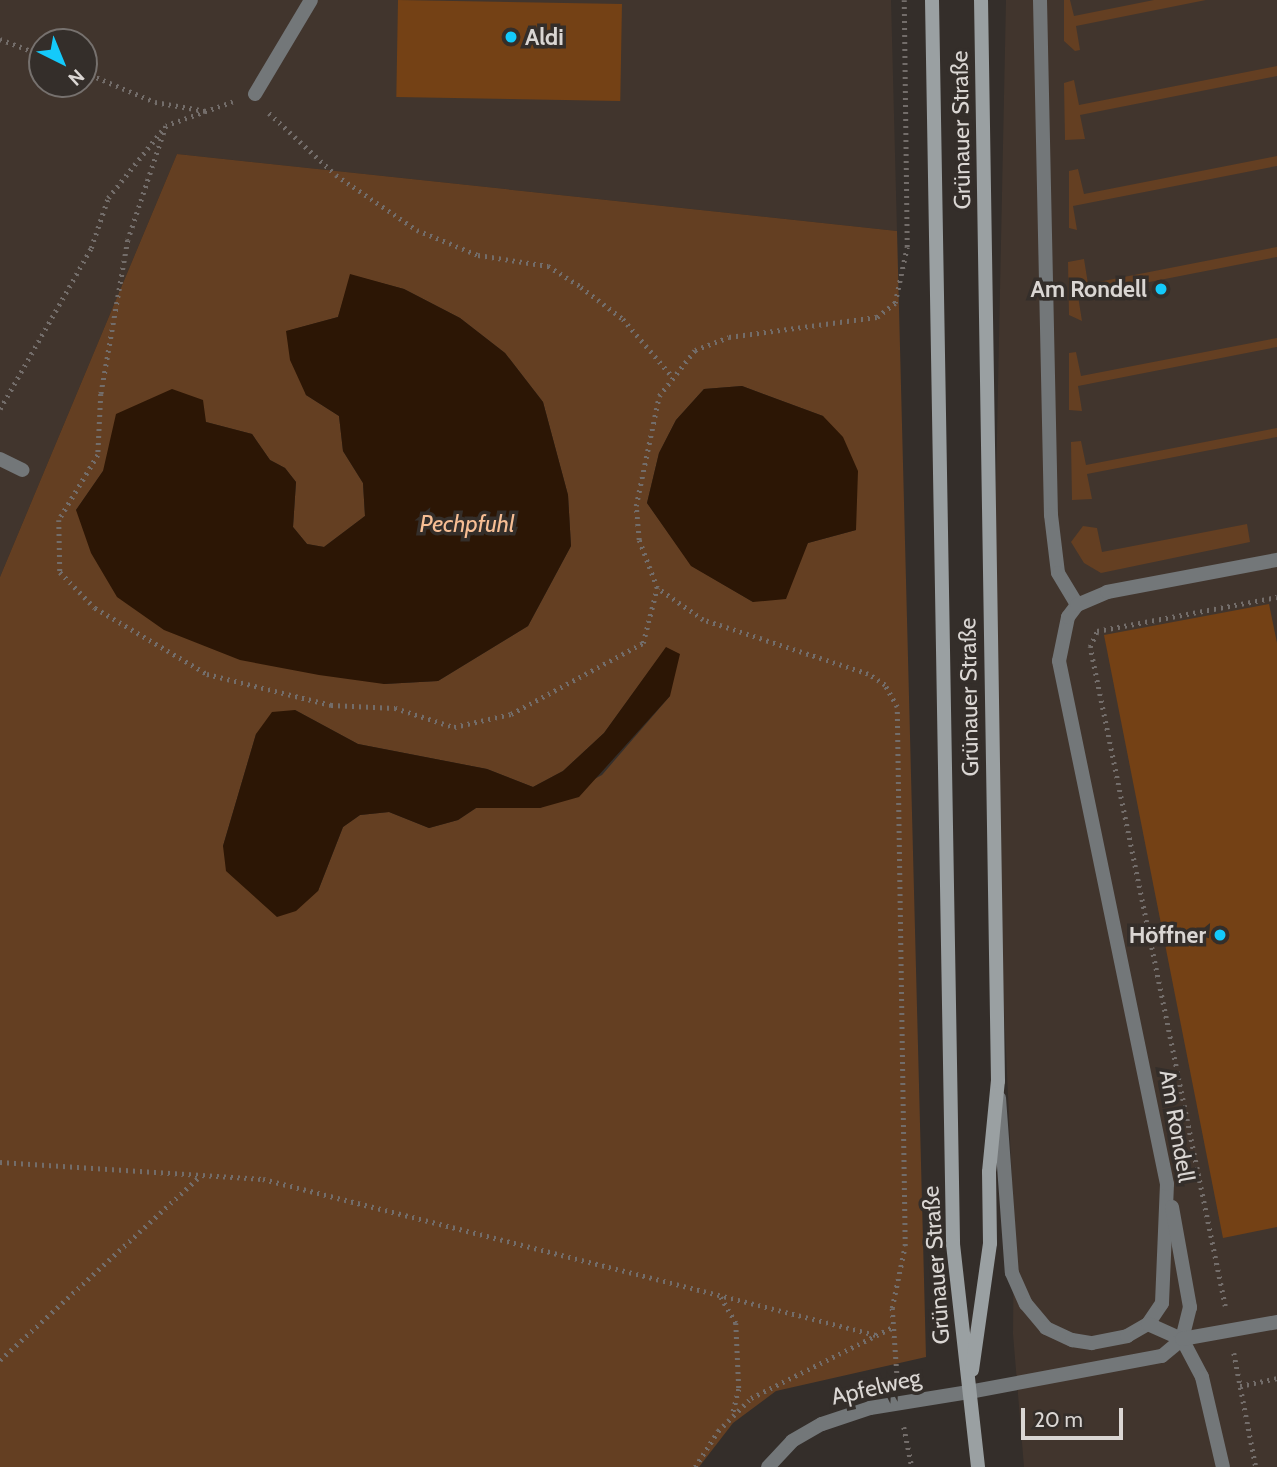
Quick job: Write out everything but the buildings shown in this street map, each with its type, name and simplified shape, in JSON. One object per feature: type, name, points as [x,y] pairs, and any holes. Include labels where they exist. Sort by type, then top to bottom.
[{"type":"main road","name":"Grünauer Straße","points":[[932,0],[953,1244],[978,1467]]},
{"type":"main road","name":"Grünauer Straße","points":[[969,1392],[990,1243],[989,1172],[998,1081],[981,0]]},
{"type":"street","points":[[255,93],[311,0]]},
{"type":"street","points":[[1041,0],[1051,515],[1058,573],[1073,611],[1107,592],[1277,560]]},
{"type":"street","points":[[0,459],[23,470]]},
{"type":"street","name":"Am Rondell","points":[[1073,611],[1059,660],[1167,1184],[1162,1303],[1148,1324]]},
{"type":"street","points":[[998,1081],[1012,1273],[1026,1304],[1046,1328],[1082,1341],[1127,1336],[1148,1324],[1182,1339],[1277,1322]]},
{"type":"street","points":[[1167,1184],[1190,1307],[1182,1339],[1202,1377],[1223,1467]]},
{"type":"street","name":"Apfelweg","points":[[768,1467],[792,1441],[822,1424],[900,1402],[1163,1356],[1182,1339]]},
{"type":"path","points":[[904,0],[907,247],[895,303],[877,317],[729,337],[695,350],[671,375],[649,431],[636,506],[639,540],[657,588],[703,620],[868,674],[885,685],[897,707],[905,1246],[891,1328],[900,1402],[912,1467]]},
{"type":"path","points":[[0,39],[28,50]]},
{"type":"path","points":[[98,78],[155,102],[207,111]]},
{"type":"path","points":[[0,409],[91,248],[108,198],[166,126],[255,93],[304,150],[417,230],[478,255],[548,266],[623,319],[671,375]]},
{"type":"path","points":[[166,126],[128,240],[101,394],[98,455],[59,520],[60,572],[96,608],[207,674],[331,705],[395,708],[454,727],[511,715],[643,643],[657,588]]},
{"type":"path","points":[[1255,1467],[1230,1331],[1090,647],[1097,631],[1277,597]]},
{"type":"path","points":[[0,1161],[201,1175],[309,1188],[876,1335]]},
{"type":"path","points":[[0,1360],[201,1175]]},
{"type":"path","points":[[720,1296],[736,1323],[739,1389],[733,1414]]},
{"type":"path","points":[[695,1467],[733,1414],[774,1385],[891,1328]]},
{"type":"path","points":[[1240,1386],[1277,1378]]},
{"type":"shaded area","points":[[0,0],[891,0],[897,231],[177,154],[0,577]]},
{"type":"shaded area","points":[[1006,0],[1277,0],[1277,1467],[1024,1467],[1013,1334],[1014,1226],[991,725]]},
{"type":"shaded area","points":[[1064,0],[1070,0],[1074,16],[1154,0],[1206,0],[1076,26],[1080,50],[1075,51],[1064,41]]},
{"type":"shaded area","points":[[1277,66],[1277,76],[1080,115],[1085,139],[1065,140],[1064,83],[1074,80],[1079,105]]},
{"type":"shaded area","points":[[177,154],[897,231],[926,1357],[776,1391],[733,1423],[699,1467],[0,1467],[0,577]],"holes":[[[351,275],[404,289],[460,318],[505,353],[543,402],[568,495],[571,546],[528,626],[438,681],[384,684],[76,510],[103,471],[206,422],[252,434],[270,460],[285,468],[296,482],[293,527],[307,544],[324,547],[365,516],[363,483],[343,451],[339,416],[306,395],[287,331],[338,317]],[[742,386],[823,416],[856,530],[808,543],[753,602],[692,566],[647,503],[659,453],[676,420],[704,389]],[[666,648],[670,696],[602,775],[540,808],[476,808],[458,820],[429,828],[389,812],[360,815],[343,827],[318,891],[223,846],[256,734],[295,710],[358,744],[487,769],[533,787],[563,771],[604,733]]]},
{"type":"shaded area","points":[[1277,156],[1277,166],[1073,206],[1077,230],[1069,228],[1069,171],[1078,169],[1084,194]]},
{"type":"shaded area","points":[[1277,247],[1277,257],[1078,296],[1082,321],[1069,315],[1068,262],[1084,259],[1088,284]]},
{"type":"shaded area","points":[[1277,338],[1277,347],[1078,386],[1082,411],[1069,410],[1069,353],[1076,352],[1081,376]]},
{"type":"shaded area","points":[[1277,428],[1277,437],[1087,474],[1092,499],[1072,500],[1071,442],[1081,441],[1086,465]]},
{"type":"shaded area","points":[[1247,524],[1250,542],[1101,573],[1084,563],[1071,542],[1083,526],[1097,528],[1102,552]]},
{"type":"water","name":"Pechpfuhl","points":[[350,274],[404,289],[460,318],[505,353],[543,402],[568,495],[571,546],[528,626],[438,681],[384,684],[319,675],[240,660],[164,630],[117,597],[91,553],[76,510],[103,471],[116,414],[172,389],[203,400],[206,422],[252,434],[270,460],[285,468],[296,482],[293,527],[307,544],[324,547],[365,516],[363,483],[343,451],[339,416],[306,395],[290,360],[286,331],[338,317]]},
{"type":"water","points":[[742,386],[823,416],[843,437],[858,471],[856,530],[808,543],[786,599],[753,602],[691,566],[647,503],[659,453],[676,420],[704,389]]},
{"type":"water","points":[[666,647],[680,654],[670,696],[579,797],[540,808],[476,808],[458,820],[429,828],[389,812],[360,815],[343,827],[318,891],[296,911],[277,917],[226,871],[223,846],[256,734],[272,712],[295,710],[358,744],[487,769],[533,787],[563,771],[604,733]]},
{"type":"place","name":"Aldi","points":[[511,37]]},
{"type":"place","name":"Am Rondell","points":[[1161,289]]},
{"type":"place","name":"Höffner","points":[[1220,935]]}]
